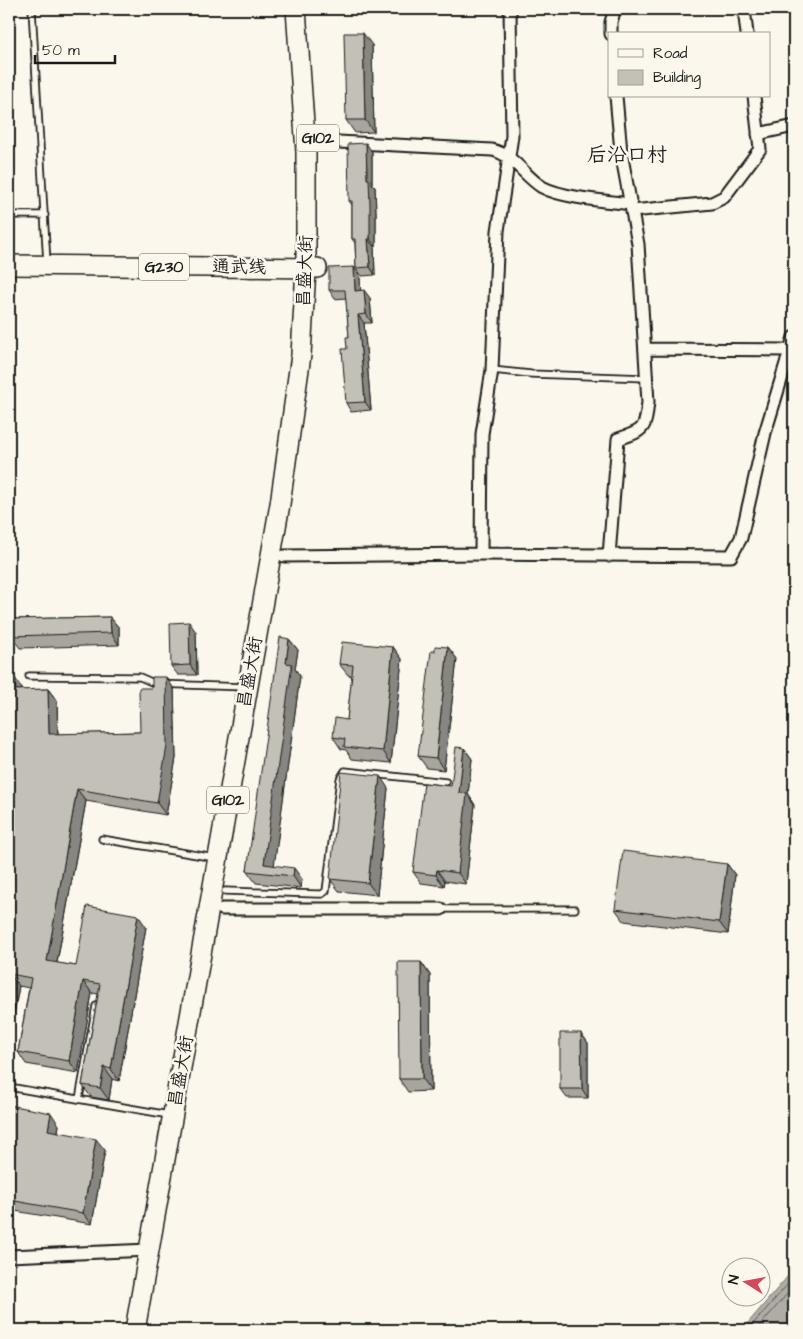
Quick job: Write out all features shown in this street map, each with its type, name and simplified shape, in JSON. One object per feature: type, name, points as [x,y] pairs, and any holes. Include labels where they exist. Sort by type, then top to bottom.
[{"type":"highway","name":"昌盛大街","points":[[148,1330],[284,556],[304,432],[312,366],[317,314],[312,268],[296,9]]},
{"type":"highway","name":"昌盛大街","points":[[135,1330],[293,421],[312,268],[319,141],[309,9]]},
{"type":"highway","name":"通武线","points":[[9,265],[312,268]]},
{"type":"street","points":[[481,554],[482,434],[492,370],[498,231],[512,136],[510,9]]},
{"type":"street","points":[[611,32],[611,22],[615,9]]},
{"type":"street","points":[[744,9],[747,32]]},
{"type":"street","points":[[610,556],[618,439],[638,432],[643,428],[646,422],[648,402],[638,244],[621,152],[616,98]]},
{"type":"street","points":[[319,141],[486,149],[499,152],[508,157],[536,182],[547,189],[569,195],[631,207],[712,203],[724,197],[760,150],[754,98]]},
{"type":"street","points":[[758,134],[794,126]]},
{"type":"street","points":[[284,556],[481,554],[731,556],[742,538],[765,433],[794,337]]},
{"type":"street","points":[[645,349],[791,350]]},
{"type":"street","points":[[224,900],[440,909]]},
{"type":"street","points":[[9,1256],[149,1250]]},
{"type":"lane","points":[[32,9],[47,266]]},
{"type":"lane","points":[[9,215],[45,215]]},
{"type":"lane","points":[[492,370],[531,374],[647,378]]},
{"type":"lane","points":[[29,676],[140,677],[156,684],[248,687]]},
{"type":"lane","points":[[224,900],[322,894],[326,891],[340,779],[345,771],[446,782]]},
{"type":"lane","points":[[102,839],[218,859]]},
{"type":"lane","points":[[440,909],[575,909]]},
{"type":"lane","points":[[79,1100],[96,1006]]},
{"type":"lane","points":[[9,1087],[173,1116]]},
{"type":"water","points":[[794,1269],[794,1330],[742,1330],[762,1306],[770,1306],[770,1297]]},
{"type":"building","points":[[344,33],[363,33],[365,120],[346,120]]},
{"type":"building","points":[[366,143],[370,205],[370,239],[368,239],[370,267],[356,268],[355,239],[352,239],[352,201],[349,201],[348,144]]},
{"type":"building","points":[[354,267],[355,291],[364,290],[366,314],[358,315],[365,402],[346,403],[342,349],[347,349],[346,337],[349,337],[345,290],[329,290],[329,268]]},
{"type":"building","points":[[110,617],[111,633],[11,636],[11,628],[9,628],[9,619]]},
{"type":"building","points":[[189,622],[190,665],[171,666],[170,623]]},
{"type":"building","points":[[280,637],[289,639],[286,663],[292,664],[264,864],[294,868],[293,876],[247,871]]},
{"type":"building","points":[[342,642],[393,647],[383,751],[344,747],[345,739],[333,737],[335,718],[347,720],[353,665],[339,664]]},
{"type":"building","points":[[435,646],[448,647],[436,758],[418,756],[431,651],[435,651]]},
{"type":"building","points":[[152,677],[166,677],[167,746],[157,803],[77,789],[47,961],[76,966],[87,906],[138,915],[111,1069],[104,1067],[100,1088],[82,1085],[100,984],[83,981],[69,1061],[18,1052],[31,978],[10,974],[9,982],[9,678],[15,678],[15,690],[48,689],[49,734],[140,732],[139,688],[152,688]]},
{"type":"building","points":[[456,747],[464,748],[459,793],[467,794],[458,873],[437,870],[436,875],[413,872],[424,783],[451,786]]},
{"type":"building","points":[[341,772],[380,776],[368,883],[330,879]]},
{"type":"building","points":[[623,851],[727,864],[719,922],[615,909]]},
{"type":"building","points":[[398,962],[421,962],[422,1079],[399,1079]]},
{"type":"building","points":[[560,1033],[581,1033],[582,1089],[560,1089]]},
{"type":"building","points":[[9,1105],[51,1113],[48,1130],[96,1139],[83,1213],[9,1200]]},
{"type":"district","name":"后沿口村","points":[[627,155]]}]
